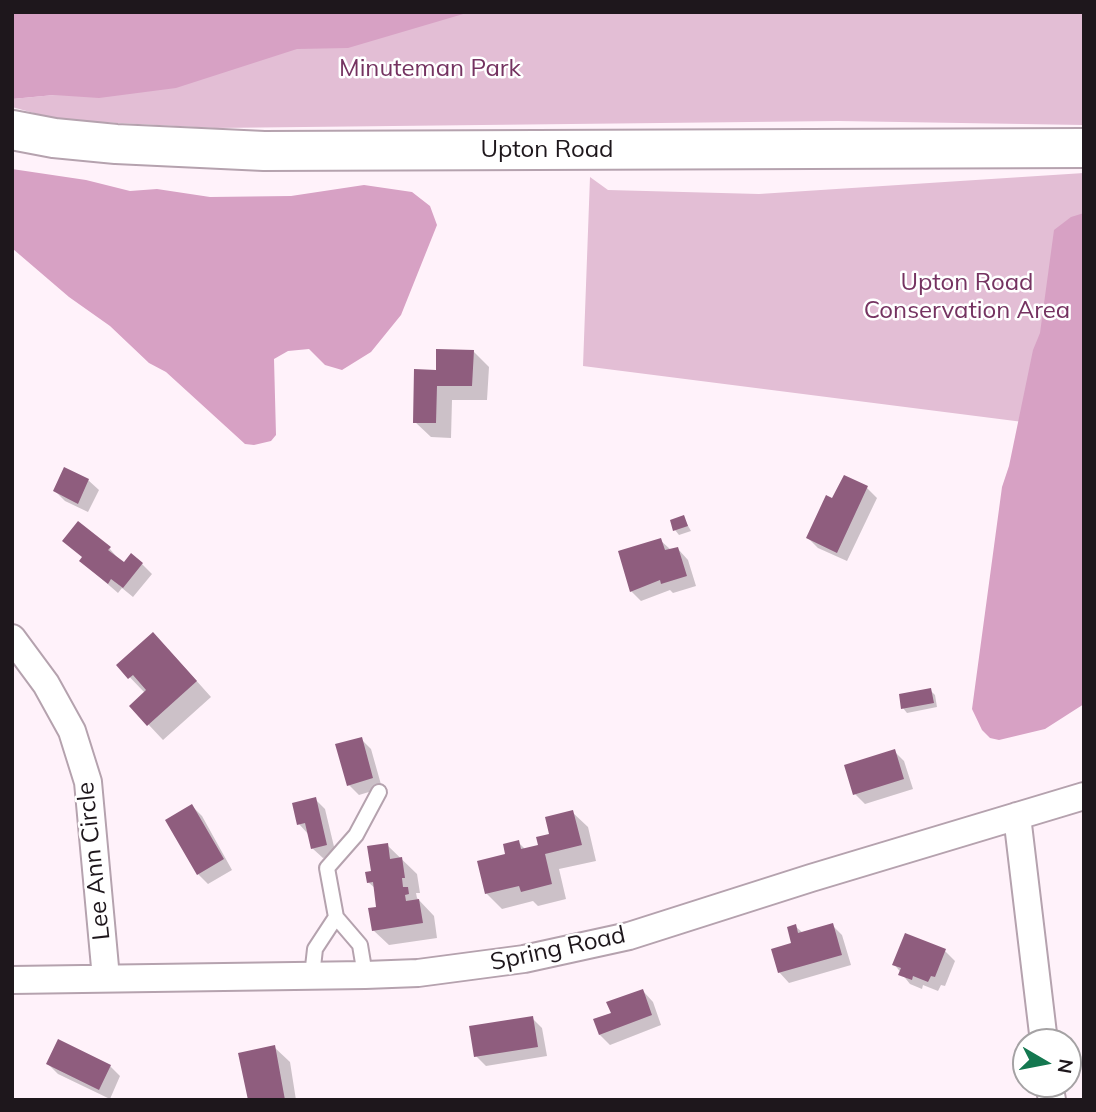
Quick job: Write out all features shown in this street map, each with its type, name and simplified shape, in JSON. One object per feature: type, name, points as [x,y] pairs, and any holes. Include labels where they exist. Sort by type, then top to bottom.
[{"type":"main road","name":"Upton Road","points":[[12,130],[54,138],[116,144],[264,151],[1084,148]]},
{"type":"street","name":"Lee Ann Circle","points":[[12,638],[46,684],[72,731],[89,782],[106,978]]},
{"type":"street","name":"Spring Road","points":[[12,980],[418,973],[524,959],[629,936],[1084,796]]},
{"type":"street","points":[[1017,816],[1042,1028]]},
{"type":"lane","points":[[365,975],[360,945],[335,917],[327,869],[356,835],[379,792]]},
{"type":"lane","points":[[312,976],[315,950],[335,917]]},
{"type":"green space","name":"Minuteman Park","points":[[12,12],[1084,12],[1084,125],[838,121],[215,128],[59,120],[12,107],[12,99],[54,95]]},
{"type":"green space","name":"Upton Road Conservation Area","points":[[1084,173],[1084,485],[1023,422],[583,366],[590,177],[608,190],[759,194]]},
{"type":"shaded area","points":[[12,12],[470,12],[348,48],[297,49],[176,88],[99,98],[54,95],[12,99]]},
{"type":"shaded area","points":[[12,169],[86,180],[130,191],[157,189],[210,197],[291,196],[364,185],[412,192],[430,206],[437,225],[401,315],[371,352],[342,370],[325,365],[309,349],[288,351],[274,359],[276,435],[271,441],[245,444],[166,372],[149,363],[110,326],[69,297],[13,249]]},
{"type":"shaded area","points":[[1084,213],[1084,704],[1045,729],[999,740],[990,738],[982,730],[972,709],[1002,487],[1009,466],[1033,350],[1040,333],[1054,230],[1071,217]]},
{"type":"building","points":[[436,349],[474,350],[472,386],[437,386],[436,423],[413,423],[414,369],[436,370]]},
{"type":"building","points":[[64,467],[89,479],[78,504],[53,491]]},
{"type":"building","points":[[844,475],[868,486],[837,553],[806,538],[826,495],[832,498]]},
{"type":"building","points":[[684,515],[688,526],[673,531],[670,520]]},
{"type":"building","points":[[78,521],[111,547],[108,550],[124,562],[131,553],[143,563],[123,588],[111,579],[108,584],[79,561],[82,557],[62,541]]},
{"type":"building","points":[[661,538],[665,550],[678,547],[687,576],[661,584],[660,580],[630,592],[618,551]]},
{"type":"building","points":[[153,632],[197,681],[147,726],[129,706],[146,690],[133,675],[128,679],[116,665]]},
{"type":"building","points":[[931,688],[934,703],[901,709],[899,694]]},
{"type":"building","points":[[362,737],[373,778],[347,786],[335,744]]},
{"type":"building","points":[[895,749],[904,779],[853,795],[844,765]]},
{"type":"building","points":[[316,797],[327,845],[311,849],[305,823],[297,825],[292,803]]},
{"type":"building","points":[[192,804],[224,859],[197,875],[165,820]]},
{"type":"building","points":[[573,810],[582,845],[545,854],[552,884],[521,892],[519,886],[485,894],[477,861],[505,854],[503,844],[519,840],[521,849],[538,845],[536,837],[549,834],[545,817]]},
{"type":"building","points":[[388,843],[390,859],[402,857],[405,878],[402,878],[403,887],[408,887],[409,894],[405,895],[406,901],[419,899],[423,923],[372,931],[368,908],[376,907],[373,882],[367,883],[365,872],[371,871],[367,846]]},
{"type":"building","points":[[833,923],[842,955],[778,973],[771,949],[791,943],[787,927],[796,924],[798,933]]},
{"type":"building","points":[[905,933],[946,949],[935,977],[931,976],[928,982],[913,976],[912,980],[898,975],[901,968],[892,965]]},
{"type":"building","points":[[643,989],[652,1015],[599,1035],[593,1019],[611,1013],[606,1002]]},
{"type":"building","points":[[533,1016],[538,1047],[474,1057],[469,1026]]},
{"type":"building","points":[[58,1039],[111,1065],[99,1090],[46,1064]]},
{"type":"building","points":[[275,1045],[285,1100],[248,1100],[238,1053]]}]
